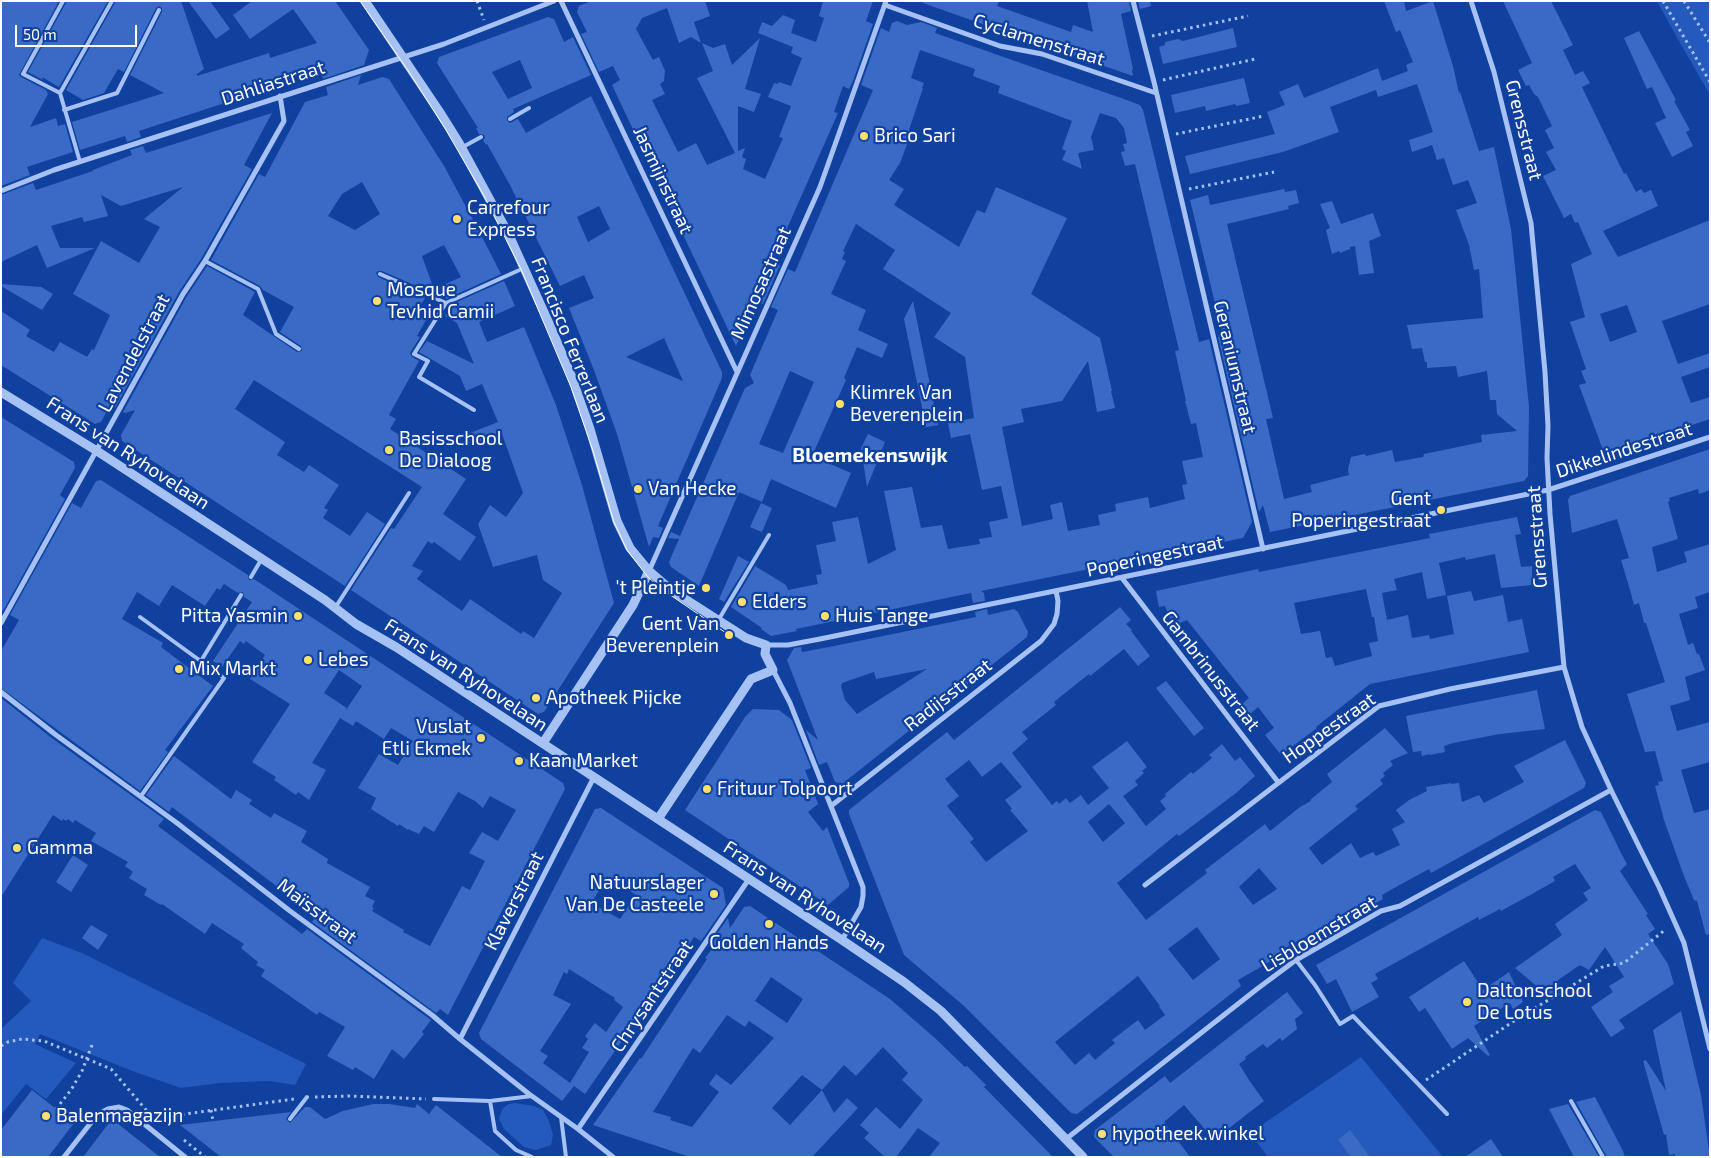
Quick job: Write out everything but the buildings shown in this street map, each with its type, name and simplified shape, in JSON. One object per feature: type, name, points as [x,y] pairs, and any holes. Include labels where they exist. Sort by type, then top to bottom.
[{"type":"street","name":"Francisco Ferrerlaan","points":[[365,1],[461,148],[509,235],[570,375],[590,429],[618,521],[630,548],[648,571],[671,590],[746,638],[766,645]]},
{"type":"street","name":"Dahliastraat","points":[[1,191],[54,170],[403,57],[486,28],[554,1]]},
{"type":"street","name":"Jasmijnstraat","points":[[561,1],[737,372]]},
{"type":"street","name":"Geraniumstraat","points":[[1133,1],[1141,38],[1154,82],[1178,191],[1264,549]]},
{"type":"street","name":"Grensstraat","points":[[1471,1],[1494,72],[1531,224],[1547,408],[1548,490],[1564,667],[1582,728],[1684,943],[1710,1049]]},
{"type":"street","name":"Mimosastraat","points":[[648,571],[829,167],[886,3]]},
{"type":"street","name":"Cyclamenstraat","points":[[886,3],[1000,46],[1042,54],[1156,94]]},
{"type":"street","name":"Lavendelstraat","points":[[1,623],[183,294],[205,260],[284,121],[280,96]]},
{"type":"street","name":"Frans van Ryhovelaan","points":[[1,392],[97,451],[325,600],[356,624],[382,638],[904,982],[941,1011],[1083,1157]]},
{"type":"street","name":"Dikkelindestraat","points":[[1548,490],[1710,437]]},
{"type":"street","name":"Poperingestraat","points":[[766,645],[793,644],[1548,490]]},
{"type":"street","points":[[543,744],[633,605],[648,571]]},
{"type":"street","name":"Gambrinusstraat","points":[[1122,578],[1278,782]]},
{"type":"street","name":"Radijsstraat","points":[[831,806],[1041,641],[1054,624],[1057,614],[1058,601],[1056,591]]},
{"type":"street","points":[[766,645],[765,654],[790,702],[862,887],[862,907],[842,940]]},
{"type":"street","name":"Hoppestraat","points":[[1145,885],[1379,706],[1450,689],[1564,667]]},
{"type":"street","points":[[658,819],[751,679],[773,670]]},
{"type":"street","name":"Maïsstraat","points":[[1,692],[290,911],[432,1015],[532,1096],[614,1157]]},
{"type":"street","name":"Klaverstraat","points":[[460,1039],[594,777]]},
{"type":"street","name":"Lisbloemstraat","points":[[1066,1139],[1296,960],[1381,911],[1400,906],[1611,790]]},
{"type":"street","name":"Chrysantstraat","points":[[578,1129],[749,879]]},
{"type":"street","points":[[64,1157],[97,1115],[108,1109],[118,1107],[127,1110],[185,1157]]},
{"type":"lane","points":[[60,94],[23,74],[63,1]]},
{"type":"lane","points":[[80,162],[60,94],[112,1]]},
{"type":"lane","points":[[64,110],[117,93],[159,10]]},
{"type":"lane","points":[[510,120],[529,108]]},
{"type":"lane","points":[[461,148],[481,137]]},
{"type":"lane","points":[[205,260],[258,289],[276,334],[299,349]]},
{"type":"lane","points":[[474,410],[419,377],[428,361],[414,354],[446,303],[524,268]]},
{"type":"lane","points":[[380,274],[446,303]]},
{"type":"lane","points":[[335,608],[409,492]]},
{"type":"lane","points":[[718,621],[769,535]]},
{"type":"lane","points":[[251,578],[262,559]]},
{"type":"lane","points":[[201,661],[241,595]]},
{"type":"lane","points":[[140,617],[224,678],[140,796]]},
{"type":"lane","points":[[1296,960],[1340,1024],[1353,1016],[1446,1114]]},
{"type":"lane","points":[[434,1099],[490,1101],[532,1096]]},
{"type":"lane","points":[[290,1119],[307,1098]]},
{"type":"lane","points":[[490,1101],[494,1130],[516,1150],[532,1157]]},
{"type":"lane","points":[[1571,1101],[1603,1157]]},
{"type":"lane","points":[[561,1117],[566,1157]]},
{"type":"path","points":[[477,1],[486,28]]},
{"type":"path","points":[[1663,1],[1710,82]]},
{"type":"path","points":[[1684,1],[1710,44]]},
{"type":"path","points":[[1141,38],[1248,16]]},
{"type":"path","points":[[1154,82],[1255,59]]},
{"type":"path","points":[[1166,136],[1264,116]]},
{"type":"path","points":[[1178,191],[1274,172]]},
{"type":"path","points":[[1419,1085],[1514,1021],[1604,966],[1624,963],[1675,922]]},
{"type":"path","points":[[1,1046],[8,1042],[22,1039],[44,1041],[111,1069],[148,1112]]},
{"type":"path","points":[[56,1110],[71,1090],[92,1045]]},
{"type":"path","points":[[211,1110],[213,1121]]},
{"type":"shaded area","points":[[1657,1],[1710,1],[1710,95],[1675,34]]},
{"type":"shaded area","points":[[42,938],[82,953],[306,1064],[295,1085],[270,1081],[220,1083],[181,1088],[135,1072],[40,1034],[35,1044],[76,1063],[46,1099],[26,1084],[1,1115],[1,1029],[31,1001],[13,983]]},
{"type":"shaded area","points":[[1361,1057],[1443,1157],[1268,1157],[1250,1133]]},
{"type":"shaded area","points":[[515,1103],[534,1106],[543,1110],[553,1135],[551,1145],[536,1150],[524,1147],[504,1129],[499,1118],[503,1108]]},
{"type":"tram line","points":[[360,1],[446,130],[483,194],[521,269],[571,387],[593,451],[614,522],[627,550],[647,576],[660,588],[729,635]]},
{"type":"place","name":"Brico Sari","points":[[864,136]]},
{"type":"place","name":"Carrefour Express","points":[[457,219]]},
{"type":"place","name":"Mosque Tevhid Camii","points":[[377,301]]},
{"type":"place","name":"Klimrek Van Beverenplein","points":[[840,404]]},
{"type":"place","name":"Basisschool De Dialoog","points":[[389,450]]},
{"type":"place","name":"Van Hecke","points":[[638,489]]},
{"type":"place","name":"Gent Poperingestraat","points":[[1441,510]]},
{"type":"place","name":"'t Pleintje","points":[[706,588]]},
{"type":"place","name":"Elders","points":[[742,602]]},
{"type":"place","name":"Pitta Yasmin","points":[[298,616]]},
{"type":"place","name":"Huis Tange","points":[[825,616]]},
{"type":"place","name":"Gent Van Beverenplein","points":[[729,635]]},
{"type":"place","name":"Lebes","points":[[308,660]]},
{"type":"place","name":"Mix Markt","points":[[179,669]]},
{"type":"place","name":"Apotheek Pijcke","points":[[536,698]]},
{"type":"place","name":"Vuslat Etli Ekmek","points":[[481,738]]},
{"type":"place","name":"Kaan Market","points":[[519,761]]},
{"type":"place","name":"Frituur Tolpoort","points":[[707,789]]},
{"type":"place","name":"Gamma","points":[[17,848]]},
{"type":"place","name":"Natuurslager Van De Casteele","points":[[714,894]]},
{"type":"place","name":"Golden Hands","points":[[769,924]]},
{"type":"place","name":"Daltonschool De Lotus","points":[[1467,1002]]},
{"type":"place","name":"Balenmagazijn","points":[[46,1116]]},
{"type":"place","name":"hypotheek.winkel","points":[[1102,1134]]},
{"type":"district","name":"Bloemekenswijk","points":[[870,455]]}]
